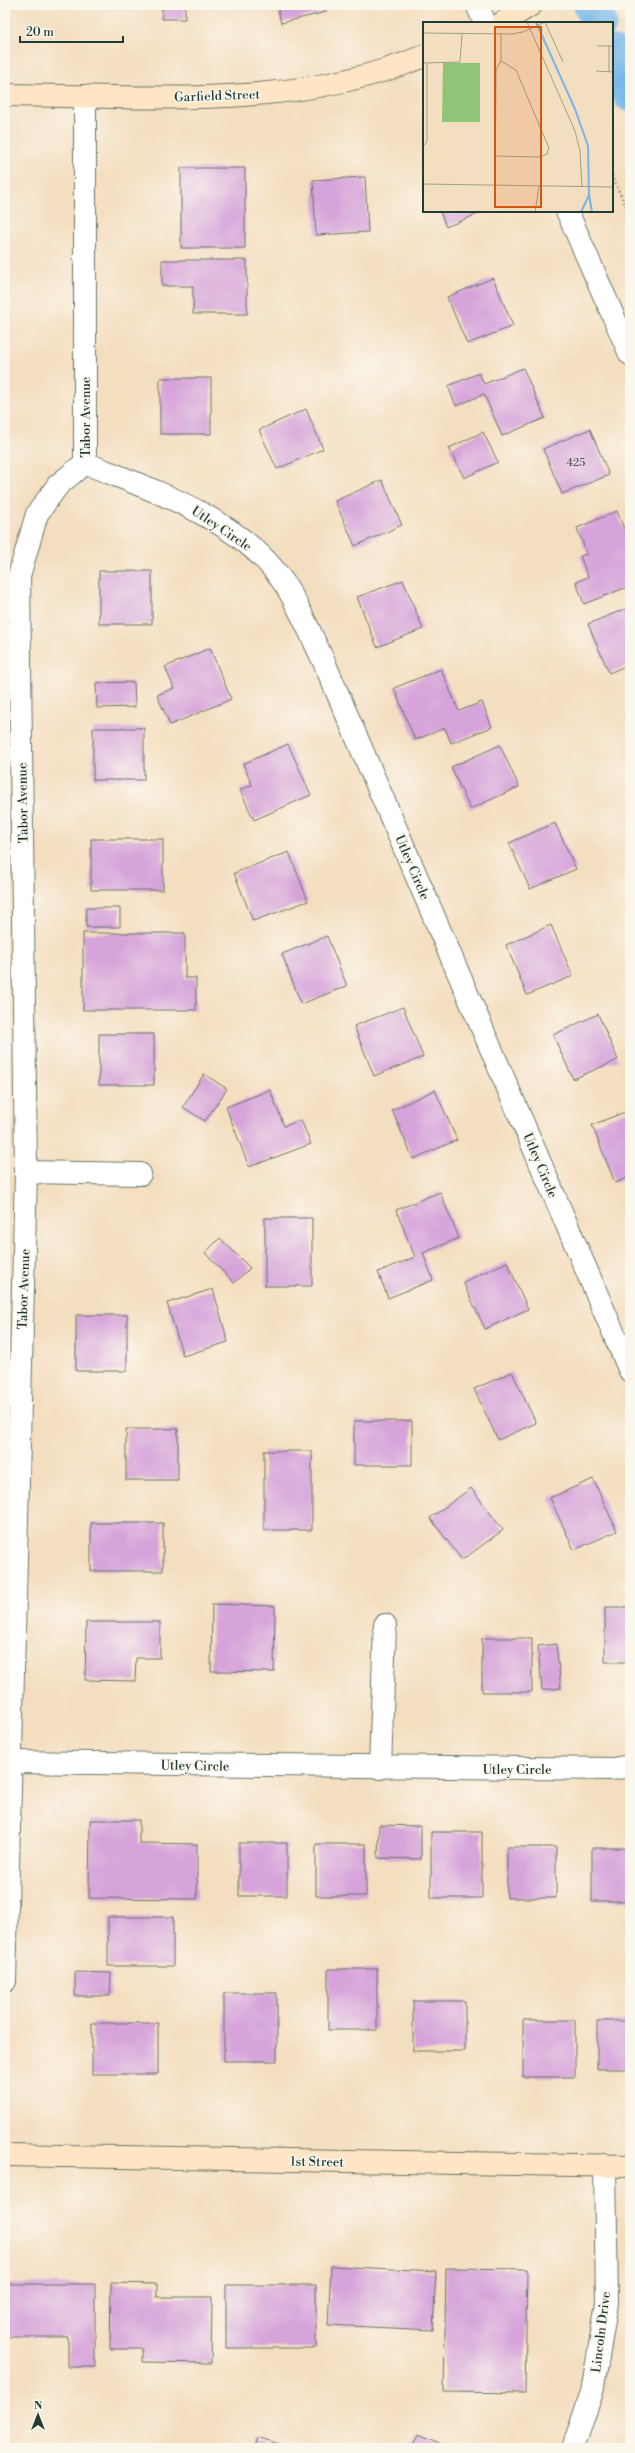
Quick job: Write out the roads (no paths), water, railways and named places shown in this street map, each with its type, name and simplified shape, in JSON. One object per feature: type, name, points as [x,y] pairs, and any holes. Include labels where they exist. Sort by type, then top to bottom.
[{"type":"main road","points":[[504,22],[531,5]]},
{"type":"main road","name":"Garfield Street","points":[[5,95],[234,97],[300,91],[392,70],[423,56]]},
{"type":"main road","name":"1st Street","points":[[5,2155],[630,2166]]},
{"type":"street","points":[[477,5],[485,22]]},
{"type":"street","name":"Tabor Avenue","points":[[5,1982],[26,1172],[19,576],[37,514],[58,485],[85,463],[85,96]]},
{"type":"street","points":[[568,212],[630,354]]},
{"type":"street","name":"Utley Circle","points":[[85,463],[187,505],[252,547],[285,586],[324,662],[630,1371]]},
{"type":"street","points":[[26,1172],[140,1174]]},
{"type":"street","points":[[380,1768],[385,1625]]},
{"type":"street","name":"Utley Circle","points":[[10,1762],[380,1768],[612,1769],[630,1766]]},
{"type":"street","name":"Lincoln Drive","points":[[573,2448],[592,2392],[607,2302],[605,2165]]},
{"type":"waterway","points":[[591,5],[599,22]]},
{"type":"waterway","points":[[613,55],[630,94]]}]
